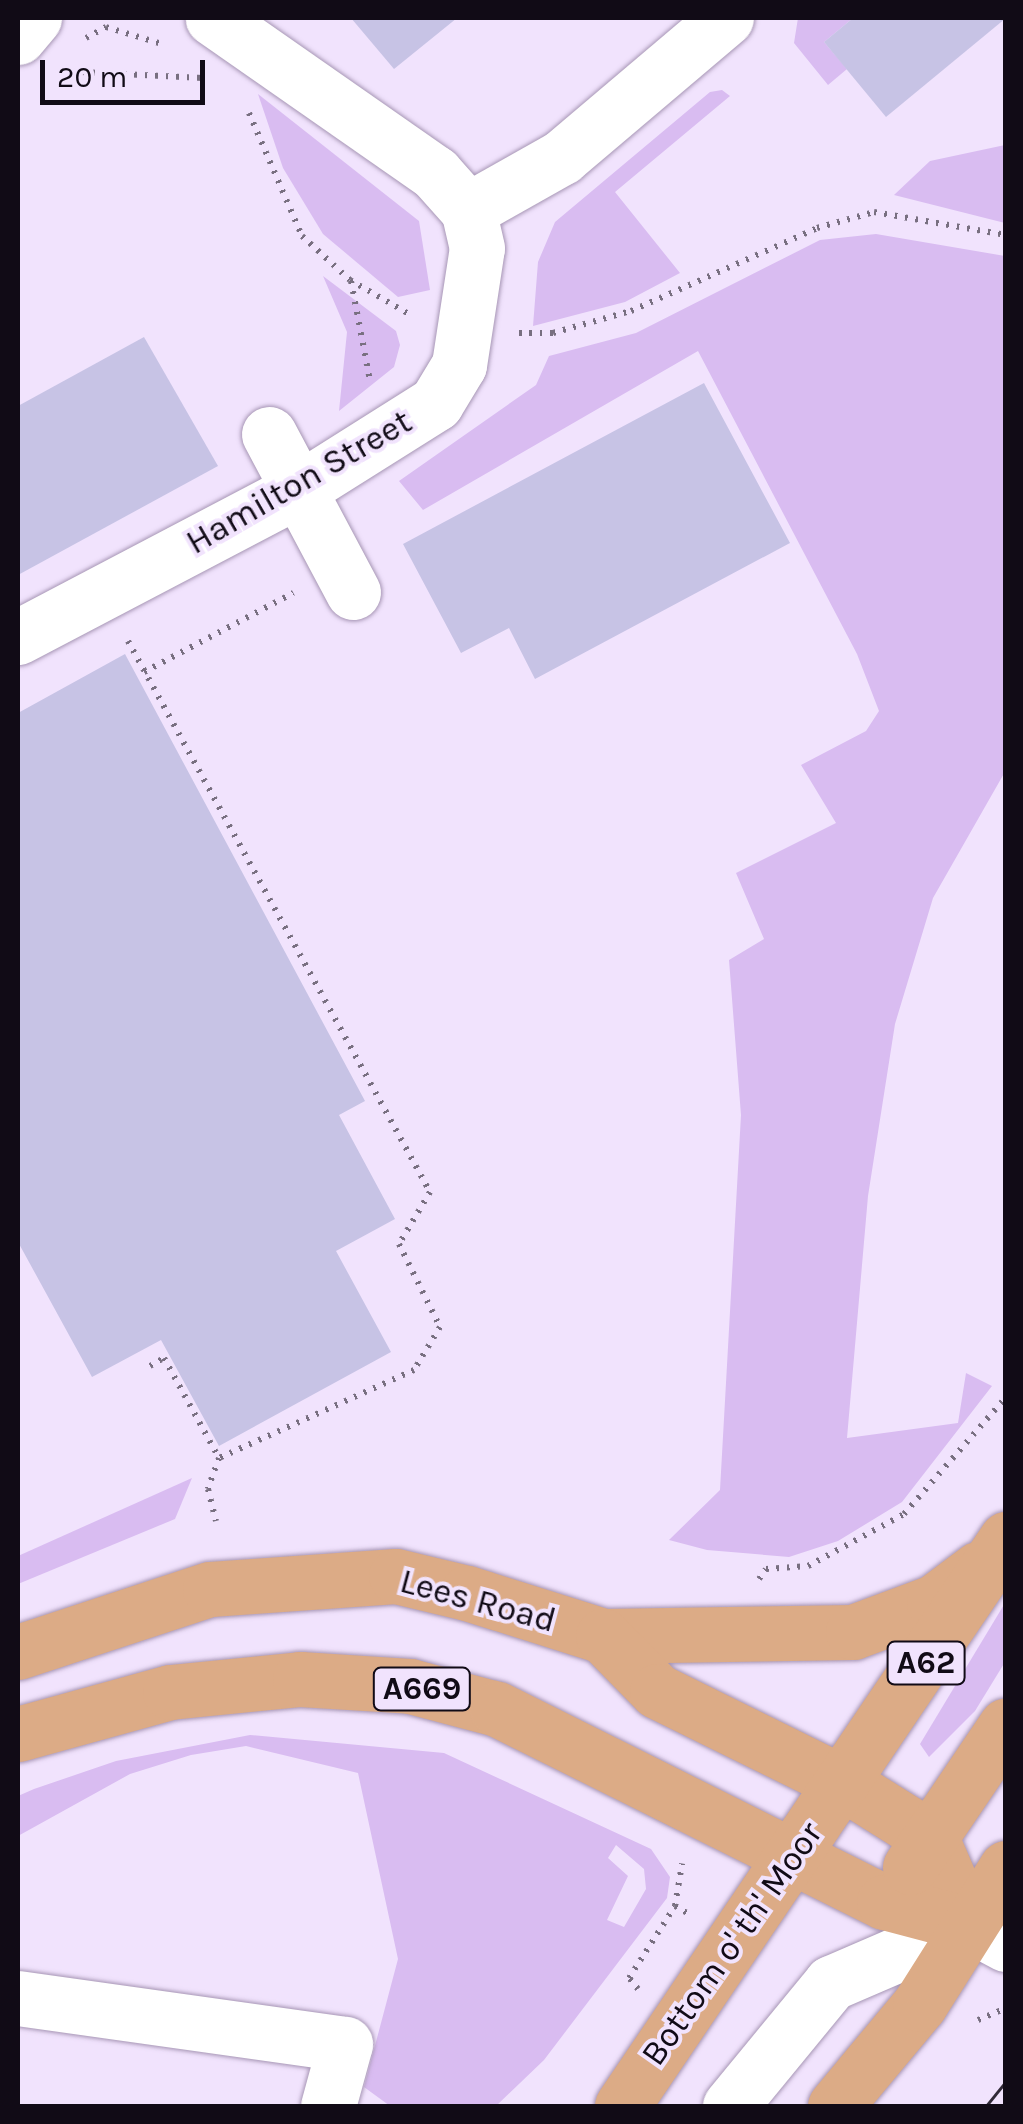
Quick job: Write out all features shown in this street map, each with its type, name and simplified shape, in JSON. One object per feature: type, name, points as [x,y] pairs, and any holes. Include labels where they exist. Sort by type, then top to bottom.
[{"type":"main road","points":[[603,1636],[853,1632],[934,1602],[1002,1544]]},
{"type":"main road","name":"A62","points":[[843,1783],[1002,1544]]},
{"type":"main road","name":"Lees Road","points":[[18,1652],[210,1589],[396,1576],[603,1636],[657,1691],[843,1783],[931,1838]]},
{"type":"main road","name":"A669","points":[[18,1734],[170,1692],[300,1680],[410,1686],[498,1709],[884,1902],[987,1934]]},
{"type":"main road","points":[[884,1902],[1006,1724]]},
{"type":"main road","name":"Bottom o' th' Moor","points":[[622,2106],[796,1858],[843,1783]]},
{"type":"main road","points":[[931,1838],[987,1934]]},
{"type":"main road","points":[[835,2106],[920,2004],[987,1934],[1006,1868]]},
{"type":"street","points":[[195,45],[435,173],[468,210],[562,157],[726,18]]},
{"type":"street","name":"Hamilton Street","points":[[18,637],[298,490],[436,402],[459,365],[477,248],[468,210]]},
{"type":"street","points":[[269,434],[298,490],[328,590]]},
{"type":"street","points":[[730,2106],[832,1983],[987,1934]]},
{"type":"street","points":[[18,1998],[346,2044],[328,2106]]},
{"type":"path","points":[[46,45],[106,27],[142,32],[195,45],[209,76],[220,85]]},
{"type":"path","points":[[46,45],[184,82],[209,76]]},
{"type":"path","points":[[244,103],[302,236],[350,280],[418,319]]},
{"type":"path","points":[[522,333],[553,333],[631,311],[816,228],[874,212],[1006,235]]},
{"type":"path","points":[[350,280],[365,333],[370,401]]},
{"type":"path","points":[[144,672],[328,590]]},
{"type":"path","points":[[122,632],[430,1192],[400,1244],[440,1327],[414,1370],[218,1458]]},
{"type":"path","points":[[150,1366],[164,1358],[218,1458],[208,1489],[216,1521]]},
{"type":"path","points":[[766,1569],[808,1566],[904,1514],[1006,1397]]},
{"type":"path","points":[[629,1978],[675,1906],[681,1856]]},
{"type":"shaded area","points":[[798,18],[853,18],[824,42],[847,69],[828,85],[794,43]]},
{"type":"shaded area","points":[[722,90],[730,96],[615,192],[680,273],[625,302],[533,326],[538,262],[555,222],[710,92]]},
{"type":"shaded area","points":[[258,94],[419,221],[430,290],[398,297],[323,234],[283,168]]},
{"type":"shaded area","points":[[1005,145],[1005,223],[894,195],[930,161]]},
{"type":"shaded area","points":[[876,234],[1005,256],[1006,770],[933,898],[895,1024],[868,1196],[847,1438],[958,1423],[966,1373],[992,1386],[902,1502],[838,1541],[789,1557],[707,1550],[669,1540],[720,1490],[741,1115],[729,960],[764,939],[736,873],[836,823],[801,765],[866,731],[879,711],[857,654],[698,351],[423,510],[399,481],[536,385],[549,356],[636,333],[820,240]]},
{"type":"shaded area","points":[[323,276],[396,331],[400,345],[394,367],[339,411],[347,332]]},
{"type":"shaded area","points":[[192,1478],[175,1519],[18,1584],[18,1556]]},
{"type":"shaded area","points":[[1005,1603],[1005,1662],[975,1711],[929,1757],[920,1744]]},
{"type":"shaded area","points":[[250,1735],[444,1753],[651,1849],[670,1877],[667,1898],[544,2060],[496,2106],[390,2106],[364,2087],[398,1959],[358,1773],[246,1746],[191,1755],[130,1774],[18,1836],[18,1796],[116,1761]],"holes":[[[616,1845],[644,1869],[646,1889],[624,1927],[607,1920],[628,1876],[608,1858]]]},
{"type":"building","points":[[351,18],[457,18],[394,69]]},
{"type":"building","points":[[853,18],[1006,18],[886,117],[824,42]]},
{"type":"building","points":[[144,337],[218,466],[18,575],[18,406]]},
{"type":"building","points":[[704,383],[790,543],[535,679],[509,628],[461,653],[403,544]]},
{"type":"building","points":[[125,654],[365,1101],[339,1115],[395,1219],[336,1251],[391,1352],[219,1446],[161,1340],[92,1377],[18,1242],[18,713]]},
{"type":"tram line","points":[[986,2106],[1006,2081]]}]
